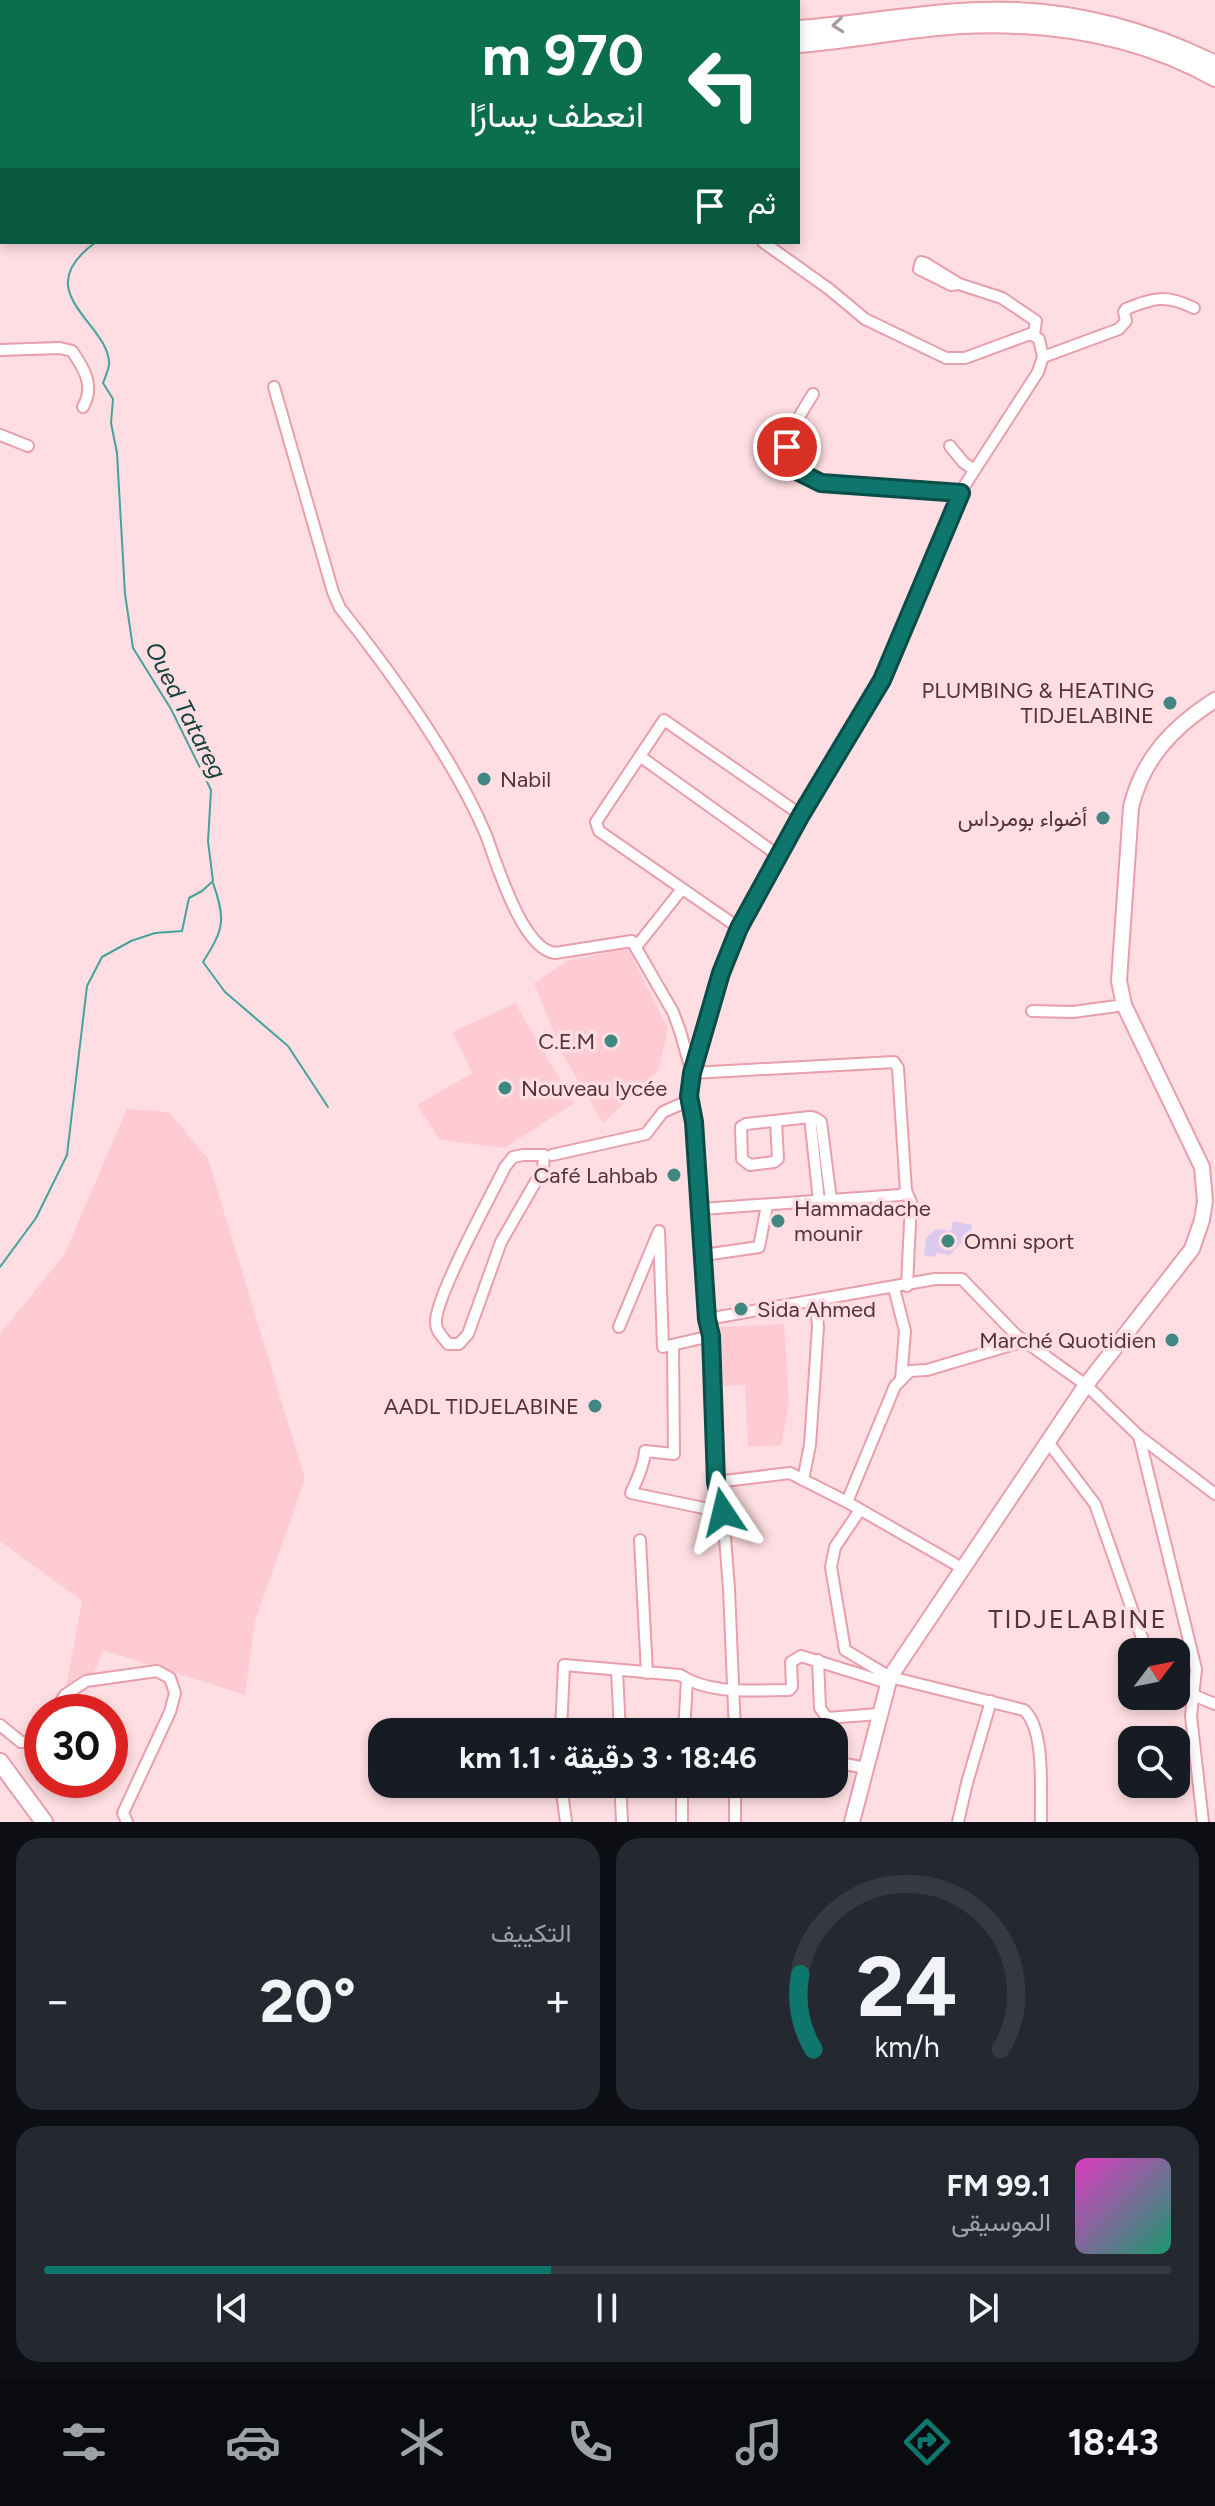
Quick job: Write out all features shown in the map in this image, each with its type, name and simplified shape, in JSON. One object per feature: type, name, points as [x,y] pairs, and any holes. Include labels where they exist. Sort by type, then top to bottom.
[{"type":"highway","points":[[800,29],[946,13],[1016,11],[1112,24],[1142,33],[1215,64]]},
{"type":"highway","points":[[800,44],[960,25],[1020,25],[1072,30],[1117,39],[1154,50],[1215,78]]},
{"type":"highway","points":[[0,1762],[44,1822]]},
{"type":"highway","points":[[0,1778],[32,1822]]},
{"type":"main road","points":[[852,1822],[889,1680],[1086,1385],[1174,1280],[1192,1249],[1202,1220],[1208,1176],[1124,1005],[1119,981],[1131,807],[1138,780],[1160,745],[1215,700]]},
{"type":"street","points":[[766,244],[865,319],[946,358],[965,358],[1034,334]]},
{"type":"street","points":[[959,284],[1017,306],[1037,323],[1034,334]]},
{"type":"street","points":[[1043,357],[1119,329],[1126,321],[1126,309],[1159,297],[1194,308]]},
{"type":"street","points":[[735,1718],[723,1512],[716,1482],[711,1336],[707,1319],[701,1209],[690,1100],[692,1073],[721,973],[739,928],[801,815],[882,680],[961,493],[1038,372],[1043,357],[1041,343],[1034,334]]},
{"type":"street","points":[[0,350],[60,348],[72,351],[88,381],[88,398],[83,407]]},
{"type":"street","points":[[274,387],[336,600],[433,738],[484,831],[514,905],[532,938],[547,952],[555,953],[632,941],[673,1012],[692,1073]]},
{"type":"street","points":[[813,394],[791,430],[787,447],[789,460],[797,471],[821,483],[961,493]]},
{"type":"street","points":[[0,435],[28,446]]},
{"type":"street","points":[[950,446],[974,470]]},
{"type":"street","points":[[739,928],[595,827],[596,822],[664,720],[669,720],[801,815]]},
{"type":"street","points":[[641,757],[779,856]]},
{"type":"street","points":[[636,947],[682,889]]},
{"type":"street","points":[[1032,1011],[1073,1012],[1124,1005]]},
{"type":"street","points":[[692,1073],[894,1062],[898,1068],[906,1191],[911,1202],[907,1286]]},
{"type":"street","points":[[548,1155],[501,1242],[468,1334],[459,1344],[448,1344],[438,1332],[436,1318],[447,1287],[505,1167],[513,1157],[548,1155],[646,1134],[663,1112],[690,1100]]},
{"type":"street","points":[[776,1121],[778,1159],[762,1164],[746,1163],[742,1159],[741,1127],[746,1124],[810,1117],[821,1122],[831,1200]]},
{"type":"street","points":[[810,1117],[819,1201]]},
{"type":"street","points":[[701,1209],[901,1195],[906,1191]]},
{"type":"street","points":[[704,1255],[759,1247],[767,1205]]},
{"type":"street","points":[[619,1327],[659,1231],[663,1347],[711,1336]]},
{"type":"street","points":[[707,1319],[935,1279],[962,1279],[1025,1341],[1086,1385],[1139,1436],[1215,1494]]},
{"type":"street","points":[[894,1288],[905,1331],[901,1381]]},
{"type":"street","points":[[803,1480],[810,1445],[818,1327],[816,1302]]},
{"type":"street","points":[[847,1502],[895,1386],[910,1371],[927,1370],[1025,1341]]},
{"type":"street","points":[[673,1346],[674,1454],[645,1451],[644,1462],[635,1477],[631,1493],[723,1512]]},
{"type":"street","points":[[1139,1436],[1196,1669],[1191,1716],[1203,1822]]},
{"type":"street","points":[[1048,1442],[1095,1504],[1142,1638]]},
{"type":"street","points":[[716,1482],[790,1473],[962,1568]]},
{"type":"street","points":[[860,1510],[835,1547],[831,1567],[845,1650],[889,1680]]},
{"type":"street","points":[[640,1540],[647,1673]]},
{"type":"street","points":[[562,1718],[564,1665],[680,1675],[693,1683],[735,1690],[789,1690],[792,1687],[791,1662],[801,1656],[846,1672],[1024,1710],[1032,1717],[1038,1743],[1041,1822]]},
{"type":"street","points":[[818,1660],[820,1708],[827,1718],[879,1714]]},
{"type":"street","points":[[66,1694],[86,1681],[157,1671],[170,1678],[175,1693],[170,1712],[123,1813],[127,1822]]},
{"type":"street","points":[[617,1671],[619,1718]]},
{"type":"street","points":[[685,1718],[687,1680]]},
{"type":"street","points":[[1190,1694],[1215,1704]]},
{"type":"street","points":[[958,1822],[991,1701]]},
{"type":"street","points":[[0,1725],[24,1742]]},
{"type":"street","points":[[848,1765],[866,1768]]},
{"type":"street","points":[[563,1798],[566,1822]]},
{"type":"street","points":[[682,1798],[682,1822]]},
{"type":"street","points":[[735,1798],[735,1822]]},
{"type":"street","points":[[621,1800],[622,1822]]},
{"type":"shaded area","name":"C.E.M","points":[[628,948],[668,1029],[658,1071],[603,1123],[562,1053],[534,983],[567,961]]},
{"type":"shaded area","name":"Nouveau lycée","points":[[515,1003],[574,1103],[505,1148],[440,1140],[417,1105],[472,1073],[453,1032]]},
{"type":"shaded area","points":[[127,1109],[169,1112],[208,1159],[305,1479],[255,1621],[245,1695],[103,1650],[87,1691],[66,1687],[82,1601],[0,1541],[0,1334],[64,1255]]},
{"type":"shaded area","name":"Omni sport","points":[[953,1221],[972,1225],[969,1245],[960,1244],[948,1257],[936,1253],[935,1257],[924,1255],[926,1238],[936,1229],[951,1231]]},
{"type":"shaded area","points":[[784,1324],[789,1404],[781,1445],[748,1447],[745,1385],[723,1386],[719,1327]]},
{"type":"waterway","name":"Oued Tatareg","points":[[0,1267],[36,1218],[67,1155],[87,986],[102,957],[131,941],[155,933],[182,931],[189,898],[213,881],[208,841],[211,790],[171,709],[133,648],[125,594],[117,453],[111,423],[113,399],[103,383],[109,365],[98,335],[69,292],[68,277],[76,260],[94,244]]},
{"type":"waterway","points":[[213,883],[220,906],[221,924],[203,962],[225,992],[288,1046],[328,1107]]},
{"type":"place","name":"PLUMBING & HEATING TIDJELABINE","points":[[1170,703]]},
{"type":"place","name":"Nabil","points":[[484,779]]},
{"type":"place","name":"أضواء بومرداس","points":[[1103,818]]},
{"type":"place","name":"C.E.M","points":[[611,1041]]},
{"type":"place","name":"Nouveau lycée","points":[[505,1088]]},
{"type":"place","name":"Café Lahbab","points":[[674,1175]]},
{"type":"place","name":"Hammadache mounir","points":[[778,1221]]},
{"type":"place","name":"Omni sport","points":[[948,1241]]},
{"type":"place","name":"Sida Ahmed","points":[[741,1309]]},
{"type":"place","name":"Marché Quotidien","points":[[1172,1340]]},
{"type":"place","name":"AADL TIDJELABINE","points":[[595,1406]]},
{"type":"district","name":"TIDJELABINE","points":[[1078,1619]]},
{"type":"route","points":[[723,1512],[716,1482],[711,1336],[707,1319],[693,1111],[689,1096],[692,1073],[721,973],[739,928],[801,815],[882,680],[961,493],[905,490],[870,484],[821,483],[797,471],[789,460],[787,447]]}]
